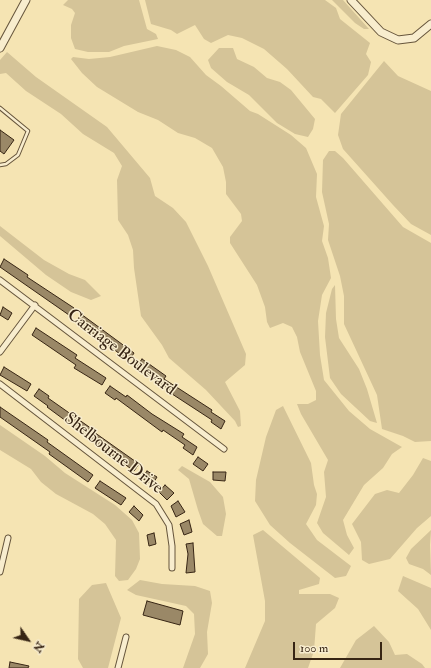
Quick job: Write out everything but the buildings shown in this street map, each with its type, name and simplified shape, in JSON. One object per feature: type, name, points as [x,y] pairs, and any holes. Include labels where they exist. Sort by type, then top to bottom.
[{"type":"street","points":[[0,48],[26,0]]},
{"type":"street","points":[[351,0],[381,32],[398,40],[414,38],[431,24]]},
{"type":"street","name":"Carriage Boulevard","points":[[0,280],[224,449]]},
{"type":"street","points":[[0,352],[35,305]]},
{"type":"street","name":"Shelbourne Drive","points":[[0,384],[156,504],[170,525],[172,568]]},
{"type":"street","points":[[0,572],[1,560],[8,538]]},
{"type":"street","points":[[118,668],[126,637]]},
{"type":"lane","points":[[0,108],[28,131],[18,155],[6,164],[0,165]]},
{"type":"shaded area","points":[[68,0],[139,0],[147,29],[156,34],[158,39],[124,46],[109,52],[88,52],[75,49],[71,38],[71,25],[75,13],[72,9],[63,5]]},
{"type":"shaded area","points":[[145,0],[325,0],[336,8],[340,19],[370,43],[366,54],[371,62],[368,75],[335,113],[321,99],[313,97],[287,69],[264,49],[242,38],[228,35],[211,43],[204,39],[195,25],[177,34],[171,30],[151,24]]},
{"type":"shaded area","points":[[332,0],[343,0],[369,29],[364,29],[355,23]]},
{"type":"shaded area","points":[[157,46],[176,50],[190,57],[206,75],[250,111],[258,114],[291,135],[306,148],[317,174],[316,197],[324,226],[322,241],[328,258],[331,278],[322,295],[318,321],[320,355],[324,380],[349,411],[370,429],[402,447],[392,454],[383,468],[364,485],[343,520],[347,535],[354,548],[349,555],[323,533],[317,523],[326,497],[324,472],[328,460],[301,414],[297,404],[308,404],[316,400],[316,391],[300,352],[297,337],[292,327],[283,323],[270,328],[267,322],[265,307],[257,285],[230,243],[230,237],[242,221],[241,214],[226,194],[226,182],[223,167],[212,148],[195,138],[178,133],[158,120],[138,112],[97,87],[82,73],[71,59],[73,57],[89,59],[110,57]]},
{"type":"shaded area","points":[[219,48],[233,48],[237,59],[254,67],[267,78],[280,82],[291,90],[315,119],[313,129],[308,137],[295,134],[277,123],[249,95],[227,82],[211,68],[208,60]]},
{"type":"shaded area","points":[[7,52],[36,77],[107,127],[150,178],[155,196],[173,208],[186,222],[208,266],[246,354],[245,365],[225,382],[240,411],[241,426],[238,427],[235,421],[206,390],[169,358],[162,345],[141,316],[133,250],[128,235],[118,220],[117,180],[122,166],[114,153],[83,134],[61,114],[26,91],[6,73],[0,74],[0,60]]},
{"type":"shaded area","points":[[384,61],[398,76],[431,91],[431,235],[411,224],[393,205],[343,149],[338,135],[341,114]]},
{"type":"shaded area","points":[[329,151],[335,151],[343,158],[403,227],[431,243],[431,441],[415,442],[382,429],[377,395],[344,324],[344,296],[340,276],[328,240],[329,224],[322,192],[323,160]]},
{"type":"shaded area","points":[[0,226],[44,260],[69,274],[85,280],[101,296],[91,300],[71,292],[46,275],[0,236]]},
{"type":"shaded area","points":[[335,285],[336,319],[339,338],[359,369],[367,389],[377,423],[370,421],[341,394],[330,378],[325,337],[326,313],[332,289]]},
{"type":"shaded area","points":[[283,406],[311,463],[314,485],[317,494],[316,505],[306,524],[317,540],[351,566],[346,576],[335,578],[290,543],[270,525],[255,501],[256,480],[266,437],[276,410]]},
{"type":"shaded area","points":[[0,425],[45,456],[65,473],[115,505],[132,520],[139,533],[140,559],[136,569],[128,580],[119,581],[115,576],[116,540],[105,524],[93,514],[56,494],[41,482],[31,469],[0,450]]},
{"type":"shaded area","points":[[423,458],[431,461],[431,516],[417,528],[390,559],[369,564],[362,560],[361,542],[352,524],[375,494],[387,490],[399,493],[413,475]]},
{"type":"shaded area","points":[[182,466],[210,482],[223,497],[226,514],[222,536],[217,536],[203,524],[189,479],[178,470]]},
{"type":"shaded area","points":[[263,530],[320,578],[319,584],[299,590],[299,594],[330,594],[339,598],[335,608],[316,624],[314,651],[308,668],[245,668],[265,621],[265,601],[253,535]]},
{"type":"shaded area","points":[[431,530],[431,575],[423,569],[409,564],[406,558],[411,549]]},
{"type":"shaded area","points":[[403,576],[431,588],[431,630],[418,609],[398,591]]},
{"type":"shaded area","points":[[140,580],[162,584],[195,586],[210,591],[212,603],[207,632],[208,654],[200,668],[183,668],[195,634],[194,614],[186,606],[136,595],[127,590]]},
{"type":"shaded area","points":[[106,583],[121,618],[108,668],[83,668],[78,659],[79,599],[92,585]]},
{"type":"shaded area","points":[[374,626],[389,642],[395,655],[407,654],[422,664],[425,668],[340,668],[356,640]]}]
